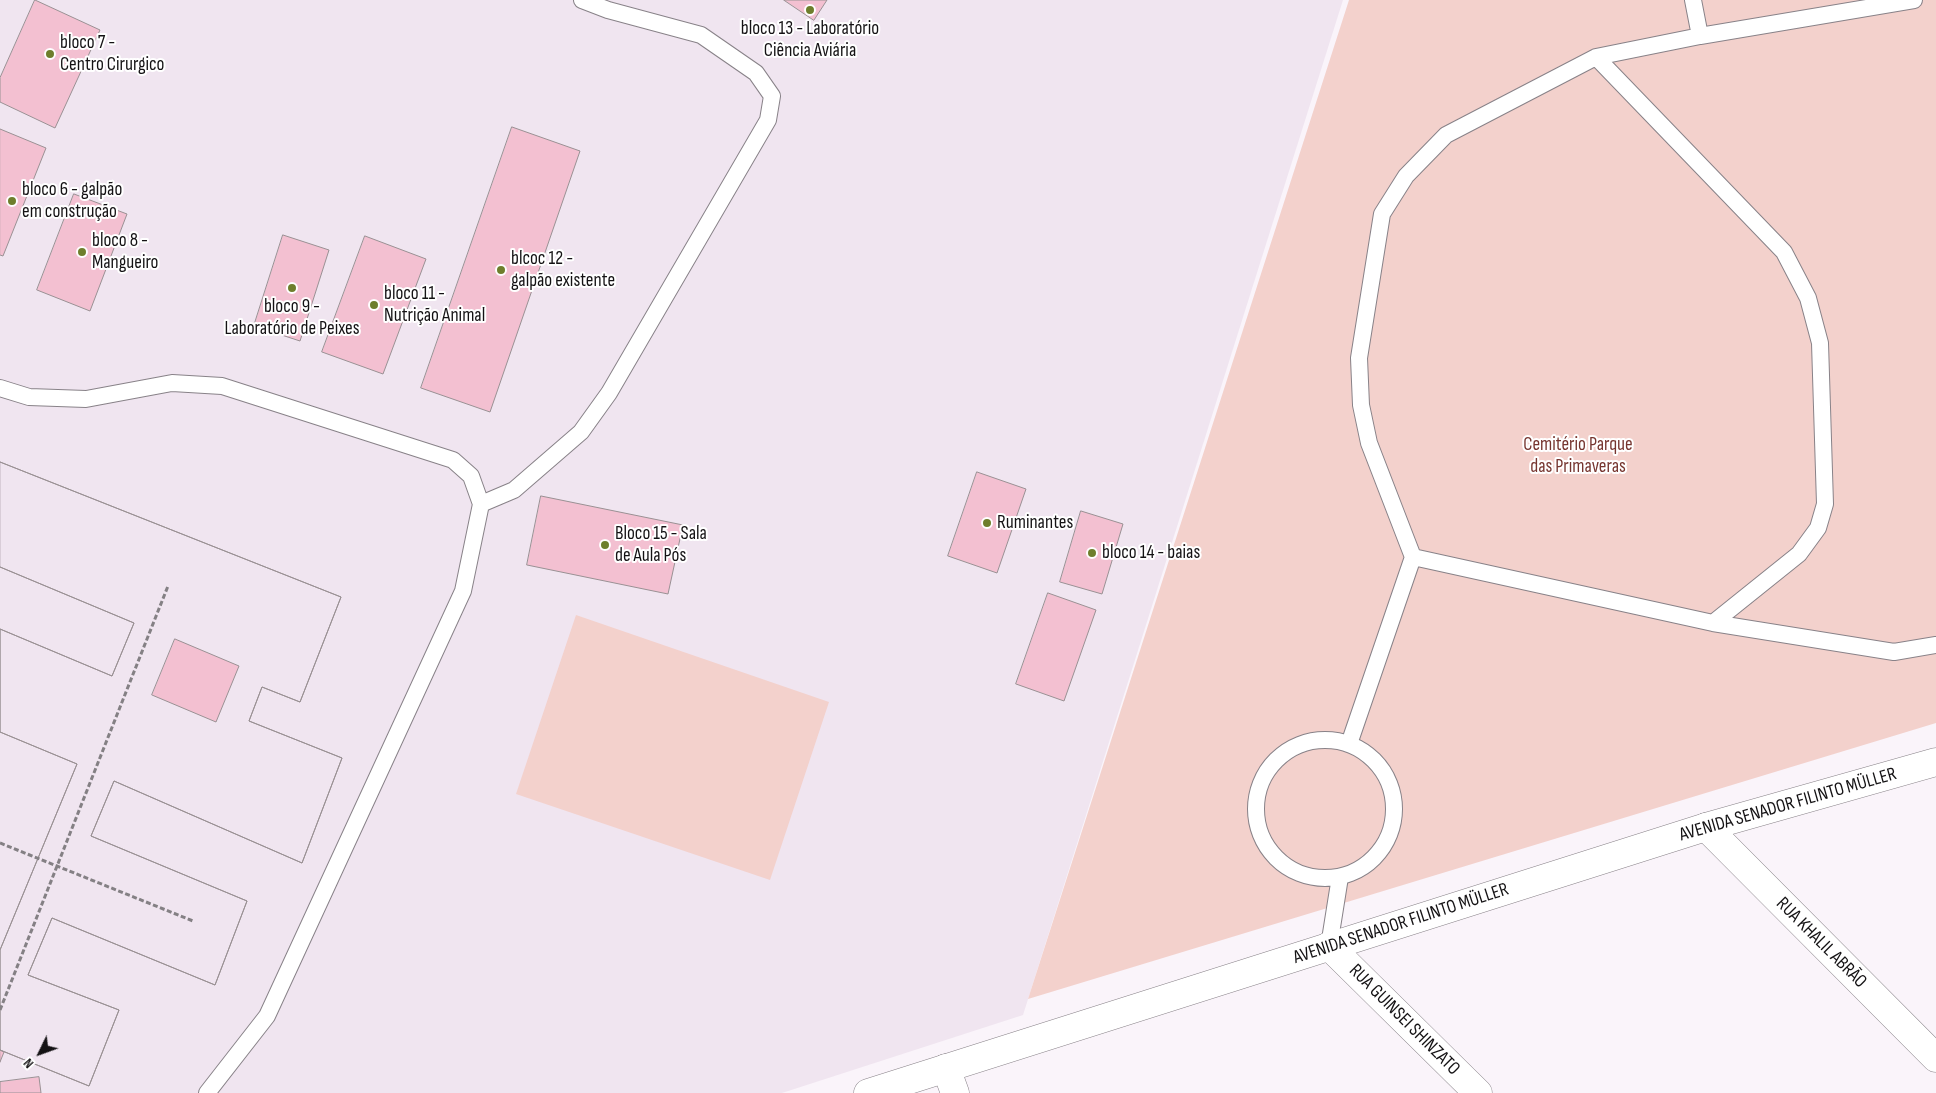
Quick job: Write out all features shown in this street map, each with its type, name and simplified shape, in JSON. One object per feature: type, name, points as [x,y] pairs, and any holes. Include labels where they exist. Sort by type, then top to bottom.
[{"type":"street","name":"AVENIDA SENADOR FILINTO MÜLLER","points":[[868,1093],[1706,827],[1936,762]]},
{"type":"street","name":"RUA KHALIL ABRÃO","points":[[1706,827],[1936,1058]]},
{"type":"street","name":"RUA GUINSEI SHINZATO","points":[[1329,946],[1478,1093]]},
{"type":"street","points":[[946,1068],[955,1093]]},
{"type":"lane","points":[[481,504],[514,490],[581,432],[609,393],[768,120],[772,96],[756,73],[701,35],[610,5],[582,0]]},
{"type":"lane","points":[[1693,0],[1700,36]]},
{"type":"lane","points":[[1350,744],[1413,557],[1369,443],[1361,405],[1359,358],[1382,214],[1406,176],[1446,135],[1596,57],[1700,36],[1914,0]]},
{"type":"lane","points":[[1596,57],[1784,252],[1808,298],[1820,343],[1825,504],[1818,528],[1799,554],[1713,623]]},
{"type":"lane","points":[[0,388],[29,397],[86,399],[172,383],[222,386],[453,460],[471,476],[481,504],[463,591],[267,1016],[207,1093]]},
{"type":"lane","points":[[1413,557],[1713,623],[1894,652],[1936,645]]},
{"type":"lane","points":[[1330,739],[1350,744],[1367,753],[1380,768],[1390,785],[1395,804],[1393,824],[1386,842],[1374,858],[1358,870],[1340,877],[1320,878],[1301,874],[1284,864],[1269,850],[1260,832],[1256,813],[1258,794],[1264,775],[1276,760],[1292,748],[1311,741],[1330,739]]},
{"type":"lane","points":[[1329,946],[1340,877]]},
{"type":"path","points":[[0,1010],[168,586]]},
{"type":"path","points":[[0,843],[193,922]]},
{"type":"shaded area","points":[[0,0],[1343,0],[1023,1015],[782,1093],[0,1093]]},
{"type":"green space","name":"Cemitério Parque das Primaveras","points":[[1349,0],[1936,0],[1936,723],[1028,999]]},
{"type":"green space","points":[[576,615],[829,702],[770,880],[516,794]]},
{"type":"building","name":"bloco 7 - Centro Cirurgico","points":[[35,0],[100,30],[55,128],[0,102],[0,78]]},
{"type":"building","name":"bloco 13 - Laboratório Ciência Aviária","points":[[784,0],[827,0],[814,20]]},
{"type":"building","name":"blcoc 12 - galpão existente","points":[[512,127],[580,151],[490,412],[421,388]]},
{"type":"building","name":"bloco 6 - galpão em construção","points":[[0,129],[46,148],[3,256],[0,255]]},
{"type":"building","name":"bloco 8 - Mangueiro","points":[[74,194],[127,214],[90,311],[37,290]]},
{"type":"building","name":"bloco 9 - Laboratório de Peixes","points":[[283,235],[329,250],[300,341],[254,326]]},
{"type":"building","name":"bloco 11 - Nutrição Animal","points":[[365,236],[426,259],[383,374],[322,352]]},
{"type":"building","points":[[0,462],[341,597],[300,702],[262,687],[249,721],[342,758],[302,863],[114,781],[91,836],[247,901],[215,985],[52,918],[28,975],[119,1010],[89,1086],[0,1050],[0,950],[77,764],[0,732],[0,629],[112,676],[134,623],[0,567]],"holes":[[[175,639],[239,666],[216,722],[152,695]]]},
{"type":"building","points":[[0,462],[341,597],[300,702],[262,687],[249,721],[342,758],[302,863],[114,781],[91,836],[247,901],[215,985],[52,918],[28,975],[119,1010],[89,1086],[0,1050],[0,950],[77,764],[0,732],[0,629],[112,676],[134,623],[0,567]]},
{"type":"building","name":"Ruminantes","points":[[977,472],[1026,489],[997,573],[948,556]]},
{"type":"building","name":"Bloco 15 - Sala de Aula Pós","points":[[541,496],[683,525],[668,594],[527,565]]},
{"type":"building","name":"bloco 14 - baias","points":[[1081,511],[1123,524],[1102,594],[1060,582]]},
{"type":"building","points":[[1048,593],[1096,610],[1064,701],[1016,684]]},
{"type":"building","points":[[0,1050],[4,1052],[0,1062]]},
{"type":"building","points":[[39,1077],[41,1093],[0,1093],[0,1082]]},
{"type":"place","name":"bloco 13 - Laboratório Ciência Aviária","points":[[810,10]]},
{"type":"place","name":"bloco 7 - Centro Cirurgico","points":[[50,54]]},
{"type":"place","name":"bloco 6 - galpão em construção","points":[[12,201]]},
{"type":"place","name":"bloco 8 - Mangueiro","points":[[82,252]]},
{"type":"place","name":"blcoc 12 - galpão existente","points":[[501,270]]},
{"type":"place","name":"bloco 9 - Laboratório de Peixes","points":[[292,288]]},
{"type":"place","name":"bloco 11 - Nutrição Animal","points":[[374,305]]},
{"type":"place","name":"Ruminantes","points":[[987,523]]},
{"type":"place","name":"Bloco 15 - Sala de Aula Pós","points":[[605,545]]},
{"type":"place","name":"bloco 14 - baias","points":[[1092,553]]}]
